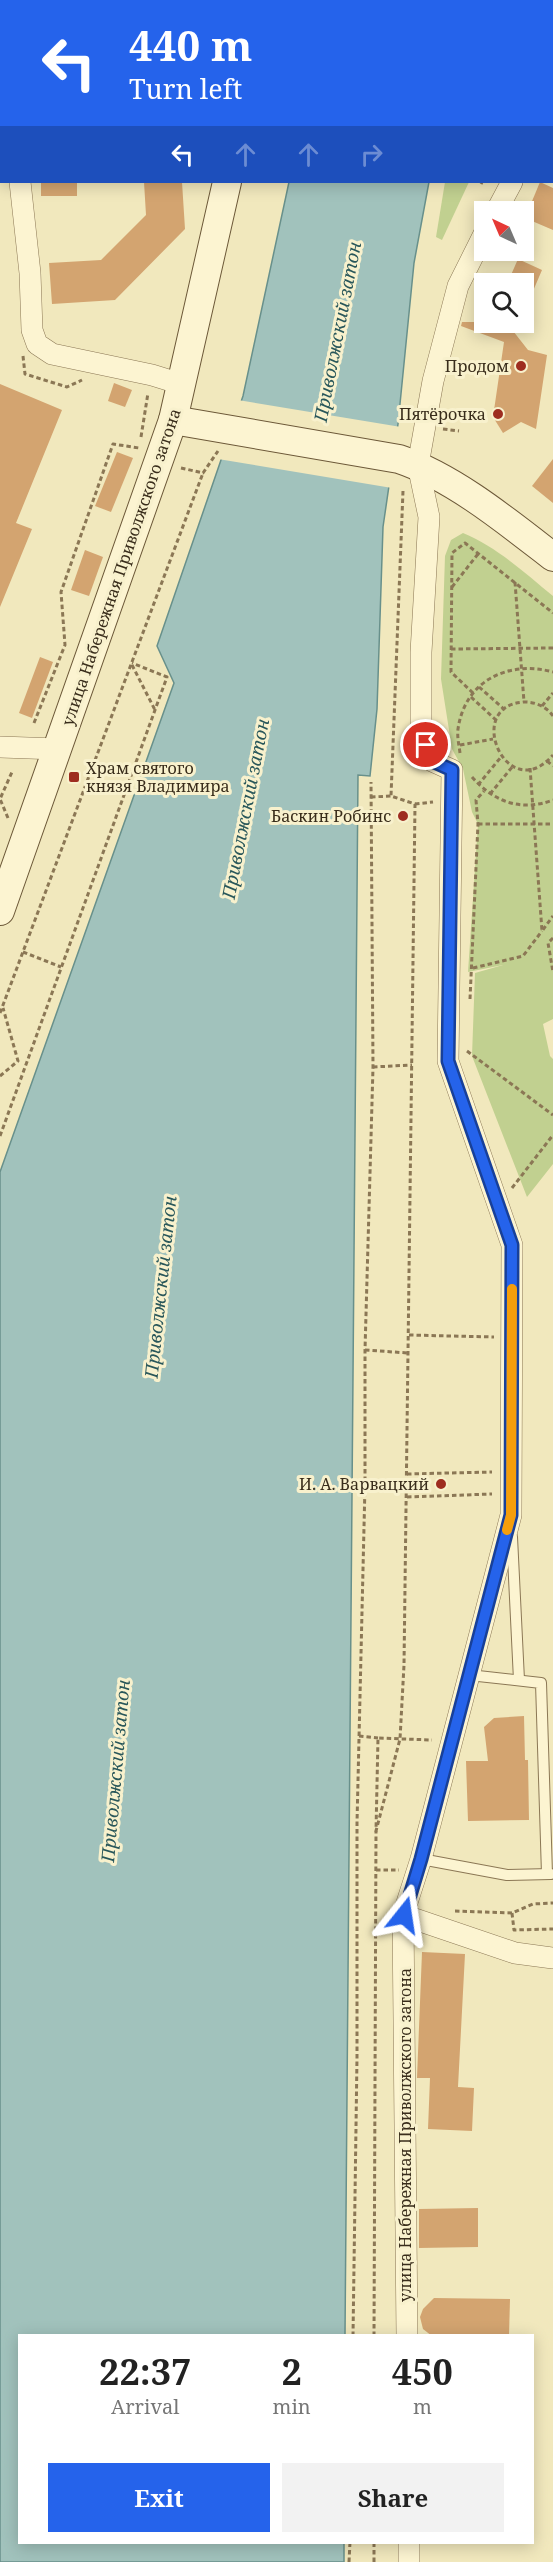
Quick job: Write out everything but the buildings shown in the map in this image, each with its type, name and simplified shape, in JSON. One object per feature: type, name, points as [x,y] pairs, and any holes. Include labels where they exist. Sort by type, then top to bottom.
[{"type":"main road","name":"улица Набережная Приволжского затона","points":[[0,911],[58,749],[149,455],[173,420],[227,183]]},
{"type":"main road","points":[[173,420],[218,439],[407,469],[498,514],[553,557]]},
{"type":"street","points":[[20,183],[30,273],[32,330],[37,344],[52,354],[152,375],[181,384]]},
{"type":"street","points":[[502,201],[511,183]]},
{"type":"street","points":[[407,469],[458,286],[474,254]]},
{"type":"street","name":"улица Набережная Приволжского затона","points":[[407,469],[429,517],[421,652],[421,729],[432,761],[452,770],[448,1061],[512,1245],[512,1337],[511,1515],[421,1859],[404,1915],[407,2334]]},
{"type":"street","points":[[0,747],[58,749]]},
{"type":"street","points":[[404,1915],[515,1953],[553,1958]]},
{"type":"street","points":[[408,2544],[409,2562]]},
{"type":"lane","points":[[511,1515],[519,1680]]},
{"type":"lane","points":[[469,1675],[541,1683],[553,1680]]},
{"type":"lane","points":[[421,1859],[507,1875],[550,1874],[541,1683]]},
{"type":"path","points":[[23,351],[25,374],[67,387],[86,378]]},
{"type":"path","points":[[149,389],[149,455]]},
{"type":"path","points":[[0,1012],[203,473],[218,439]]},
{"type":"path","points":[[34,723],[65,645],[61,592],[112,444],[203,473]]},
{"type":"path","points":[[391,796],[407,469]]},
{"type":"path","points":[[473,693],[451,672],[452,553],[465,543],[553,613]]},
{"type":"path","points":[[452,587],[478,554]]},
{"type":"path","points":[[514,582],[524,702]]},
{"type":"path","points":[[451,649],[553,648]]},
{"type":"path","points":[[0,1136],[167,677],[132,663]]},
{"type":"path","points":[[132,663],[155,710]]},
{"type":"path","points":[[460,753],[458,730],[464,708],[479,687],[495,675],[521,668],[533,667],[553,672]]},
{"type":"path","points":[[479,687],[505,710]]},
{"type":"path","points":[[542,706],[553,693]]},
{"type":"path","points":[[471,697],[496,720]]},
{"type":"path","points":[[553,716],[542,706],[524,702],[505,710],[496,720],[494,739],[501,757],[513,766],[530,768],[547,761],[553,755]]},
{"type":"path","points":[[459,745],[494,739]]},
{"type":"path","points":[[478,785],[501,757]]},
{"type":"path","points":[[547,761],[553,766]]},
{"type":"path","points":[[490,795],[513,766]]},
{"type":"path","points":[[530,768],[542,931]]},
{"type":"path","points":[[11,828],[0,800],[12,772]]},
{"type":"path","points":[[469,774],[484,791],[502,801],[521,806],[553,800]]},
{"type":"path","points":[[353,2334],[365,1350],[373,1067],[371,782]]},
{"type":"path","points":[[470,1003],[478,824],[476,800],[484,791]]},
{"type":"path","points":[[370,797],[391,796],[415,804],[404,1665],[400,1739],[376,1831]]},
{"type":"path","points":[[478,824],[553,824]]},
{"type":"path","points":[[472,969],[523,956],[553,916]]},
{"type":"path","points":[[553,938],[549,943],[553,972]]},
{"type":"path","points":[[23,952],[62,967]]},
{"type":"path","points":[[0,1076],[18,1061],[3,1006]]},
{"type":"path","points":[[469,1060],[466,1050],[553,1115]]},
{"type":"path","points":[[373,1067],[412,1065]]},
{"type":"path","points":[[506,1180],[509,1191],[553,1135]]},
{"type":"path","points":[[409,1335],[512,1337]]},
{"type":"path","points":[[365,1350],[408,1353]]},
{"type":"path","points":[[407,1474],[511,1471]]},
{"type":"path","points":[[365,1485],[407,1483]]},
{"type":"path","points":[[406,1497],[511,1494]]},
{"type":"path","points":[[359,1736],[452,1741]]},
{"type":"path","points":[[374,2334],[378,1738]]},
{"type":"path","points":[[454,1911],[512,1913],[533,1904],[553,1903]]},
{"type":"path","points":[[512,1913],[514,1930],[553,1929]]},
{"type":"path","points":[[349,2562],[350,2544]]},
{"type":"path","points":[[374,2544],[374,2562]]},
{"type":"green space","points":[[445,183],[469,183],[442,240],[436,237]]},
{"type":"green space","points":[[463,533],[499,553],[553,596],[553,1019],[543,1024],[550,1056],[553,1059],[553,1164],[527,1197],[472,1056],[475,973],[503,965],[468,972],[478,824],[472,812],[463,769],[452,749],[441,679],[445,556],[451,540]]},
{"type":"water","name":"Приволжский затон","points":[[289,183],[429,183],[414,263],[398,424],[383,527],[377,709],[370,776],[358,775],[345,2334],[18,2334],[18,2544],[344,2544],[344,2562],[0,2562],[0,1172],[174,683],[157,646],[243,396]]},
{"type":"pier","points":[[238,400],[401,427],[392,488],[218,459]]},
{"type":"slow traffic","points":[[507,1530],[511,1515],[512,1289]]},
{"type":"place","name":"Продом","points":[[521,366]]},
{"type":"place","name":"Пятёрочка","points":[[498,414]]},
{"type":"place","name":"Храм святого князя Владимира","points":[[74,777]]},
{"type":"place","name":"Баскин Робинс","points":[[403,816]]},
{"type":"place","name":"И. А. Варвацкий","points":[[441,1484]]},
{"type":"route","points":[[404,1915],[421,1859],[511,1515],[512,1245],[448,1061],[452,770],[432,761],[426,745]]}]
